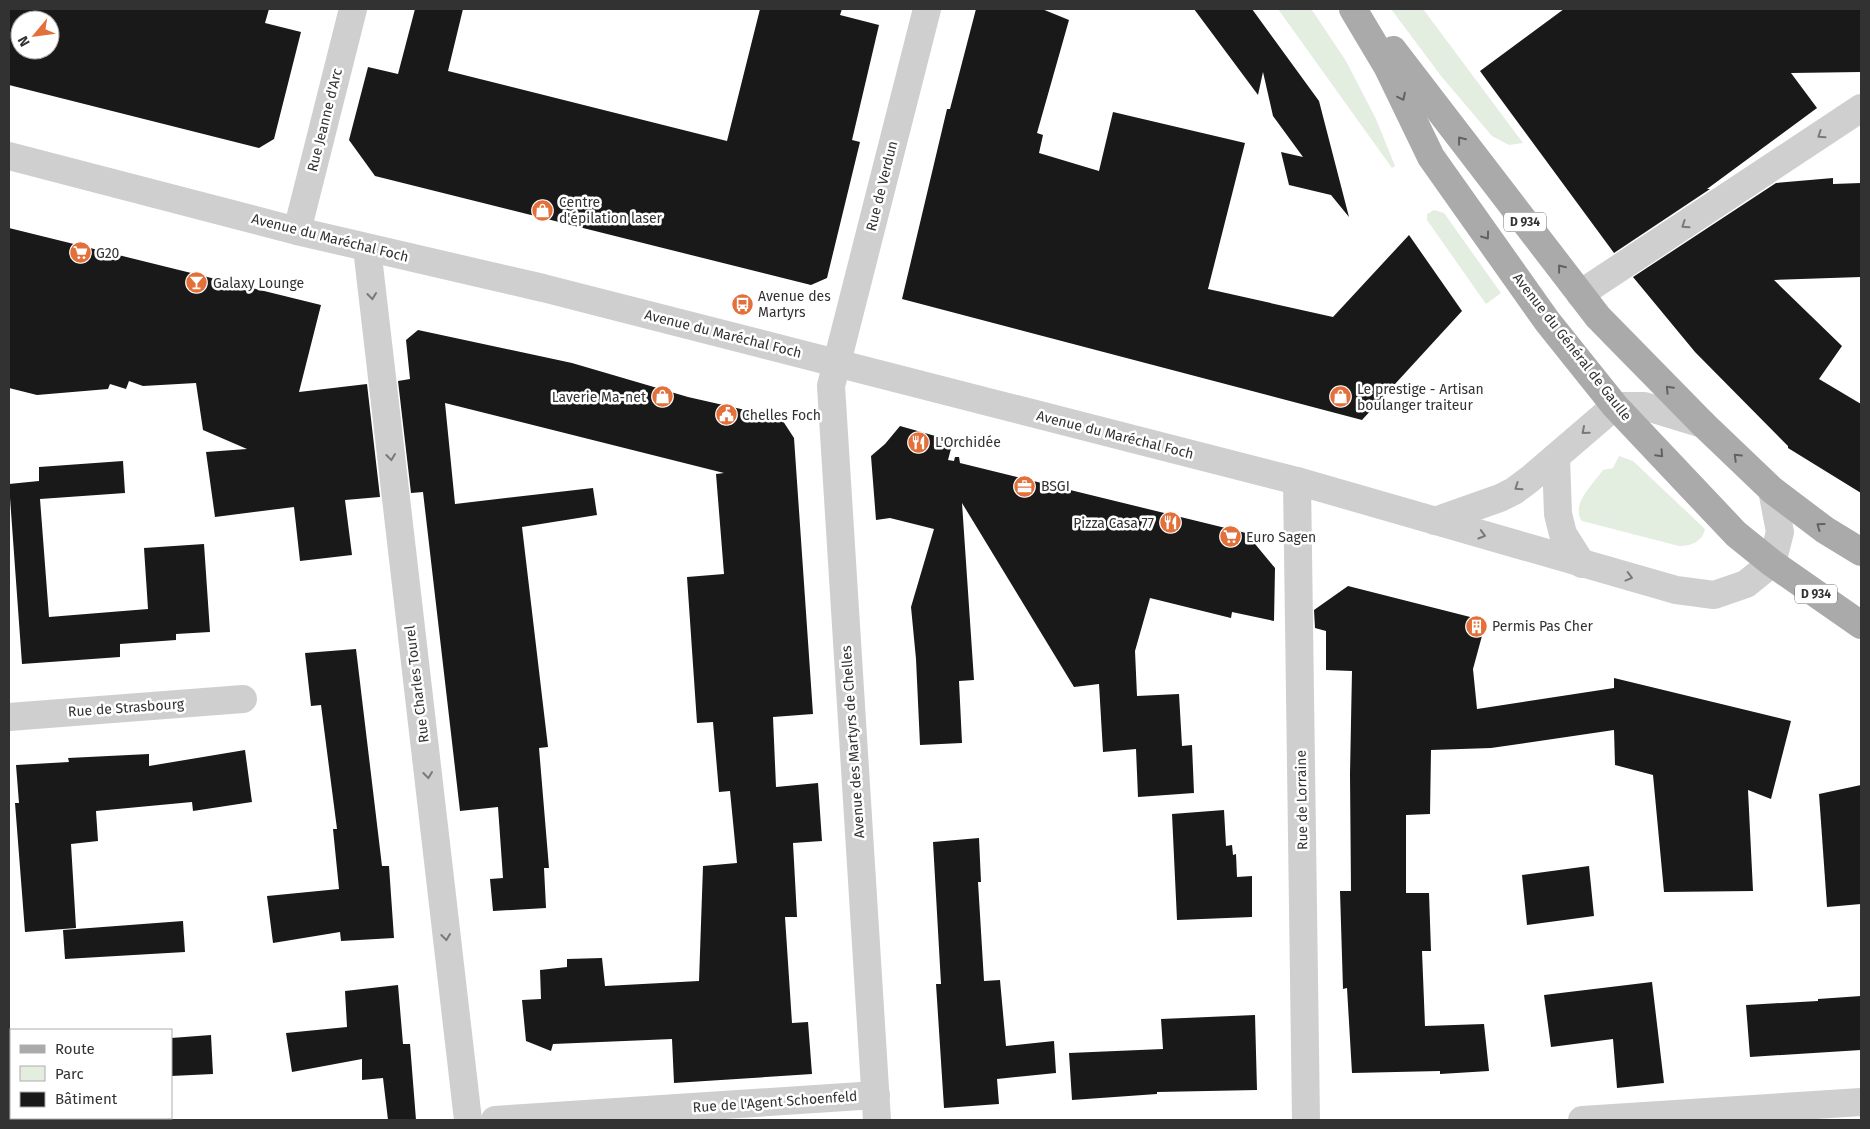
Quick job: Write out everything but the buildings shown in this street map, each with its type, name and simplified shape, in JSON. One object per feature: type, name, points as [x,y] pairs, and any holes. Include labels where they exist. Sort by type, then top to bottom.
[{"type":"main road","name":"Avenue du Général de Gaulle","points":[[1353,9],[1387,66],[1431,158],[1547,321],[1615,406],[1736,534],[1861,625]]},
{"type":"main road","name":"D 934","points":[[1361,9],[1598,317],[1703,424],[1772,490],[1825,530],[1861,552]]},
{"type":"street","name":"Rue Jeanne d'Arc","points":[[297,231],[353,9]]},
{"type":"street","name":"Rue de Verdun","points":[[836,364],[927,9]]},
{"type":"street","points":[[1580,294],[1861,108]]},
{"type":"street","name":"Avenue du Maréchal Foch","points":[[9,156],[297,231],[543,288],[1297,481],[1676,590],[1714,595],[1746,584],[1772,562]]},
{"type":"street","name":"Rue Charles Tourel","points":[[367,248],[468,1120]]},
{"type":"street","name":"Avenue des Martyrs de Chelles","points":[[836,364],[831,386],[877,1108]]},
{"type":"street","points":[[1435,521],[1500,498],[1530,479],[1615,406],[1644,406],[1703,424]]},
{"type":"street","points":[[1556,457],[1558,514],[1563,534],[1582,564]]},
{"type":"street","name":"Rue de Lorraine","points":[[1297,481],[1306,1120]]},
{"type":"street","points":[[1772,490],[1780,532],[1772,562]]},
{"type":"street","name":"Rue de Strasbourg","points":[[9,717],[243,699]]},
{"type":"street","points":[[1582,1120],[1861,1102]]},
{"type":"street","name":"Rue de l'Agent Schoenfeld","points":[[495,1120],[877,1108]]},
{"type":"green space","points":[[1278,9],[1311,9],[1314,13],[1346,61],[1376,119],[1395,166],[1392,168]]},
{"type":"green space","points":[[1391,9],[1423,9],[1523,143],[1509,145],[1492,136],[1441,76]]},
{"type":"green space","points":[[1434,210],[1444,213],[1501,293],[1486,304],[1427,220],[1427,214]]},
{"type":"green space","points":[[1619,456],[1633,461],[1705,529],[1699,540],[1692,544],[1679,546],[1582,521],[1579,515],[1581,501],[1603,470],[1613,468]]},
{"type":"place","name":"Centre d'épilation laser","points":[[543,210]]},
{"type":"place","name":"G20","points":[[80,253]]},
{"type":"place","name":"Galaxy Lounge","points":[[197,283]]},
{"type":"place","name":"Avenue des Martyrs","points":[[742,304]]},
{"type":"place","name":"Laverie Ma-net","points":[[662,397]]},
{"type":"place","name":"Le prestige - Artisan boulanger traiteur","points":[[1341,397]]},
{"type":"place","name":"Chelles Foch","points":[[726,415]]},
{"type":"place","name":"L'Orchidée","points":[[919,442]]},
{"type":"place","name":"BSGI","points":[[1025,486]]},
{"type":"place","name":"Pizza Casa 77","points":[[1170,523]]},
{"type":"place","name":"Euro Sagen","points":[[1230,537]]},
{"type":"place","name":"Permis Pas Cher","points":[[1476,626]]}]
